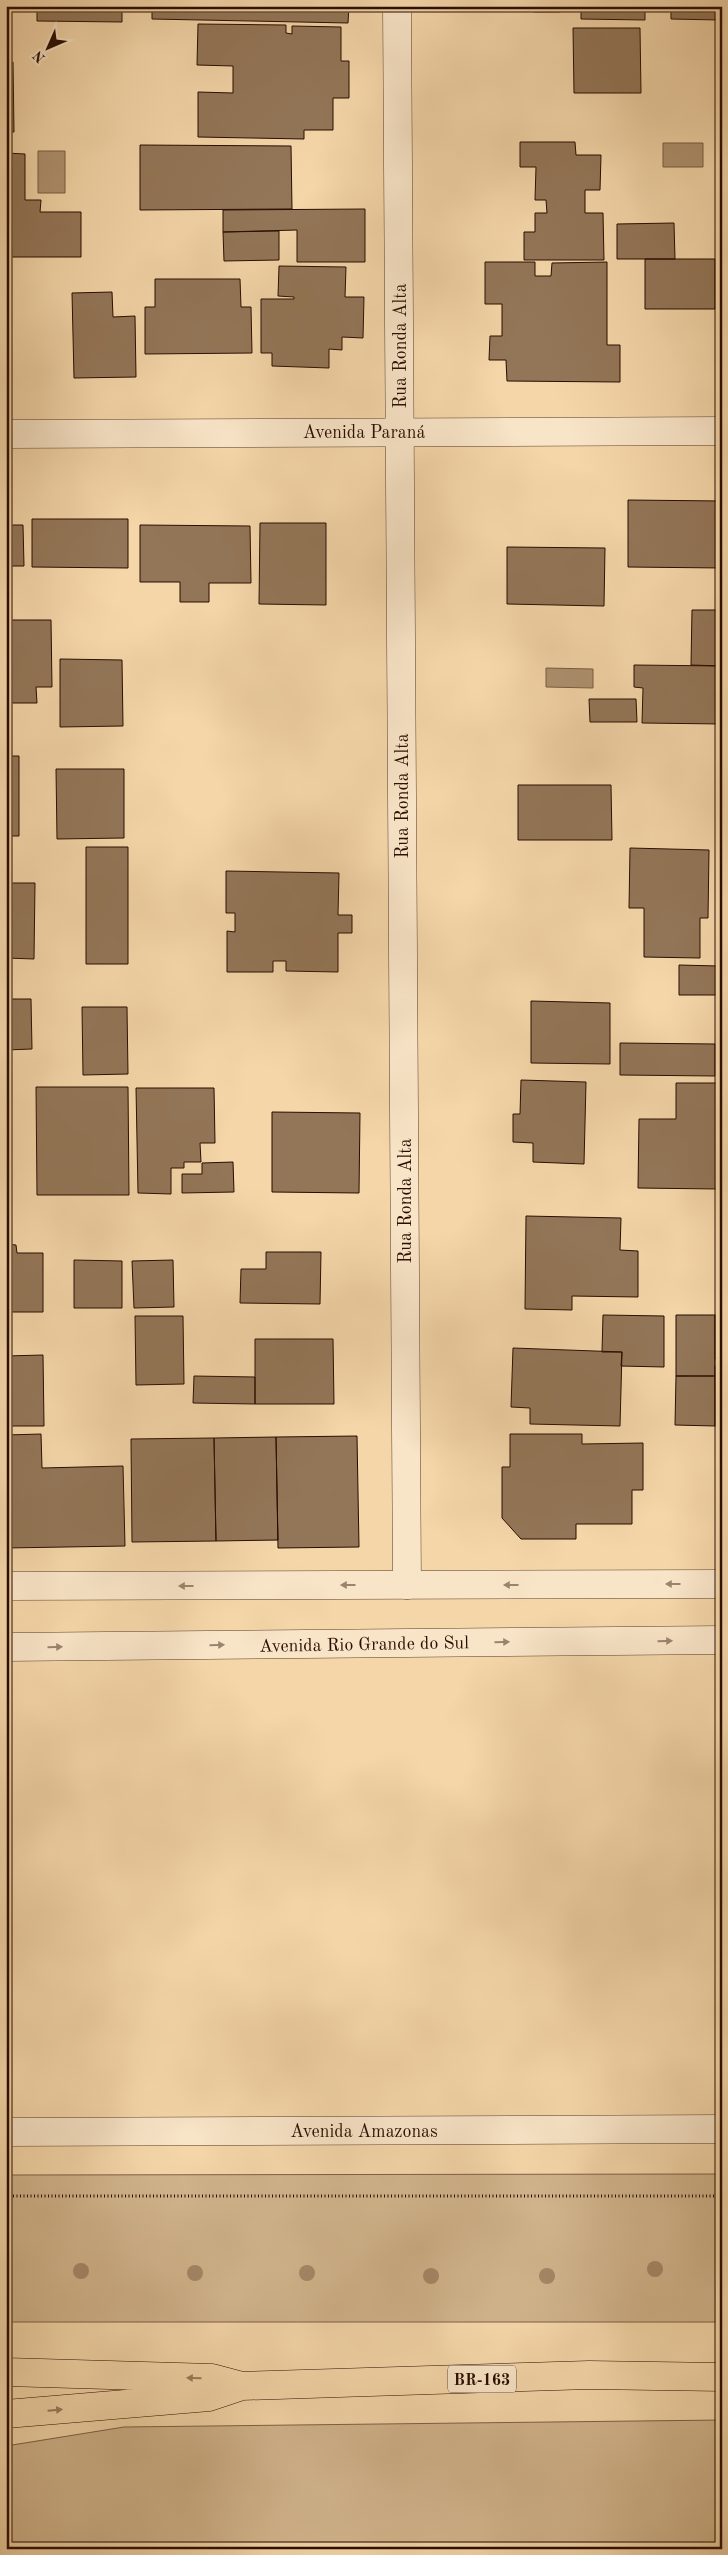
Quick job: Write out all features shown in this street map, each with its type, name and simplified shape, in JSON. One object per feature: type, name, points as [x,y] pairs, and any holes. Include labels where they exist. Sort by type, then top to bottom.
[{"type":"highway","name":"BR-163","points":[[6,2372],[212,2378],[242,2386],[589,2375],[722,2377]]},
{"type":"highway","name":"BR-163","points":[[6,2414],[209,2398],[242,2386]]},
{"type":"street","name":"Rua Ronda Alta","points":[[397,6],[407,1585]]},
{"type":"street","name":"Avenida Paraná","points":[[6,434],[722,431]]},
{"type":"street","points":[[6,1586],[722,1584]]},
{"type":"street","name":"Avenida Rio Grande do Sul","points":[[6,1647],[722,1640]]},
{"type":"street","name":"Avenida Amazonas","points":[[6,2132],[722,2129]]},
{"type":"path","points":[[6,2196],[722,2196]]},
{"type":"shaded area","points":[[663,143],[703,143],[703,167],[663,167]]},
{"type":"shaded area","points":[[38,151],[65,151],[65,193],[38,193]]},
{"type":"shaded area","points":[[546,668],[593,669],[593,688],[546,687]]},
{"type":"shaded area","points":[[722,2174],[722,2322],[6,2322],[6,2175]]},
{"type":"shaded area","points":[[722,2420],[722,2549],[6,2549],[6,2446],[124,2427]]},
{"type":"building","points":[[37,6],[122,6],[122,22],[37,21]]},
{"type":"building","points":[[152,6],[349,6],[348,23],[152,19]]},
{"type":"building","points":[[534,6],[560,6],[560,12],[534,12]]},
{"type":"building","points":[[581,6],[645,6],[645,20],[581,19]]},
{"type":"building","points":[[671,6],[720,6],[719,20],[671,19]]},
{"type":"building","points":[[198,24],[286,25],[286,33],[292,34],[292,26],[341,27],[341,61],[349,61],[349,98],[333,98],[333,130],[304,130],[304,139],[198,137],[198,92],[233,93],[233,66],[197,65]]},
{"type":"building","points":[[573,28],[640,28],[641,93],[574,93]]},
{"type":"building","points":[[13,62],[14,132],[6,132],[6,63]]},
{"type":"building","points":[[520,142],[575,142],[576,155],[601,155],[600,190],[585,190],[585,213],[603,213],[604,260],[524,260],[524,232],[535,232],[535,213],[547,213],[546,200],[535,200],[536,167],[520,167]]},
{"type":"building","points":[[140,145],[291,146],[292,209],[140,210]]},
{"type":"building","points":[[6,153],[25,154],[25,200],[41,200],[40,212],[81,212],[81,257],[6,257]]},
{"type":"building","points":[[365,209],[365,262],[297,262],[297,230],[223,232],[223,210]]},
{"type":"building","points":[[674,223],[675,259],[617,259],[617,224]]},
{"type":"building","points":[[279,231],[279,260],[224,261],[223,232]]},
{"type":"building","points":[[645,259],[715,259],[715,309],[645,309]]},
{"type":"building","points":[[485,262],[535,262],[535,276],[551,276],[552,263],[607,262],[607,345],[620,345],[620,382],[507,381],[506,360],[489,360],[490,336],[502,336],[502,304],[485,304]]},
{"type":"building","points":[[279,266],[346,267],[345,297],[364,297],[363,338],[342,337],[342,350],[329,349],[329,368],[272,366],[272,353],[261,353],[261,299],[294,299],[294,297],[278,296]]},
{"type":"building","points":[[155,279],[240,279],[241,307],[251,307],[252,353],[145,354],[145,307],[155,307]]},
{"type":"building","points":[[112,292],[113,317],[135,316],[136,377],[74,378],[72,293]]},
{"type":"building","points":[[628,500],[722,501],[722,568],[628,567]]},
{"type":"building","points":[[32,519],[128,519],[128,568],[32,567]]},
{"type":"building","points":[[260,523],[326,523],[326,605],[259,604]]},
{"type":"building","points":[[6,525],[23,525],[24,566],[6,566]]},
{"type":"building","points":[[140,525],[250,526],[251,583],[209,583],[209,602],[180,602],[180,582],[140,582]]},
{"type":"building","points":[[507,547],[605,548],[604,606],[507,604]]},
{"type":"building","points":[[6,577],[11,577],[11,620],[6,620]]},
{"type":"building","points":[[692,610],[722,610],[722,666],[691,665]]},
{"type":"building","points":[[6,620],[51,620],[52,687],[36,687],[37,703],[6,703]]},
{"type":"building","points":[[60,659],[122,660],[123,726],[60,727]]},
{"type":"building","points":[[634,665],[722,666],[722,724],[642,723],[643,688],[634,687]]},
{"type":"building","points":[[589,699],[636,699],[637,722],[590,722]]},
{"type":"building","points":[[6,756],[19,756],[19,836],[6,836]]},
{"type":"building","points":[[56,769],[124,769],[124,838],[57,839]]},
{"type":"building","points":[[518,785],[611,785],[612,840],[518,840]]},
{"type":"building","points":[[86,847],[128,847],[128,964],[86,964]]},
{"type":"building","points":[[630,848],[709,850],[708,918],[700,918],[700,958],[644,957],[644,908],[629,908]]},
{"type":"building","points":[[226,871],[339,873],[338,915],[352,915],[352,933],[338,933],[338,972],[286,971],[286,961],[273,961],[273,972],[227,972],[227,931],[235,932],[235,913],[226,913]]},
{"type":"building","points":[[6,883],[35,883],[34,959],[6,958]]},
{"type":"building","points":[[679,965],[718,966],[717,995],[679,995]]},
{"type":"building","points":[[6,999],[31,999],[32,1049],[6,1050]]},
{"type":"building","points":[[531,1001],[610,1003],[610,1064],[531,1063]]},
{"type":"building","points":[[82,1007],[127,1007],[128,1074],[83,1075]]},
{"type":"building","points":[[620,1043],[715,1044],[715,1076],[620,1075]]},
{"type":"building","points":[[521,1080],[586,1082],[584,1164],[533,1162],[533,1143],[513,1142],[513,1114],[520,1114]]},
{"type":"building","points":[[676,1083],[718,1083],[718,1189],[638,1188],[639,1119],[676,1119]]},
{"type":"building","points":[[36,1087],[128,1087],[129,1195],[37,1195]]},
{"type":"building","points":[[136,1088],[214,1088],[215,1143],[200,1143],[201,1162],[184,1162],[184,1168],[171,1168],[171,1194],[138,1193]]},
{"type":"building","points":[[272,1112],[360,1113],[359,1193],[272,1192]]},
{"type":"building","points":[[233,1162],[234,1192],[182,1193],[182,1174],[202,1174],[202,1163]]},
{"type":"building","points":[[526,1216],[621,1218],[620,1250],[638,1251],[638,1297],[572,1296],[572,1310],[525,1309]]},
{"type":"building","points":[[6,1244],[16,1245],[17,1253],[43,1253],[43,1312],[6,1312]]},
{"type":"building","points":[[266,1252],[321,1252],[320,1304],[240,1303],[241,1269],[266,1269]]},
{"type":"building","points":[[74,1260],[122,1261],[122,1308],[74,1308]]},
{"type":"building","points":[[173,1260],[174,1307],[134,1308],[132,1261]]},
{"type":"building","points":[[603,1315],[664,1316],[664,1367],[621,1366],[622,1352],[602,1352]]},
{"type":"building","points":[[676,1315],[715,1315],[715,1376],[676,1376]]},
{"type":"building","points":[[715,1315],[722,1315],[722,1359],[715,1359]]},
{"type":"building","points":[[135,1316],[183,1316],[184,1384],[136,1385]]},
{"type":"building","points":[[255,1339],[333,1339],[334,1404],[255,1404]]},
{"type":"building","points":[[513,1348],[622,1352],[620,1426],[530,1424],[530,1408],[511,1407]]},
{"type":"building","points":[[43,1355],[44,1426],[6,1426],[6,1356]]},
{"type":"building","points":[[715,1366],[722,1366],[722,1426],[715,1426]]},
{"type":"building","points":[[194,1376],[255,1377],[255,1404],[193,1403]]},
{"type":"building","points":[[676,1376],[715,1376],[715,1426],[675,1425]]},
{"type":"building","points":[[41,1434],[42,1468],[123,1466],[125,1546],[6,1548],[6,1435]]},
{"type":"building","points":[[510,1434],[582,1434],[582,1444],[643,1443],[643,1490],[632,1490],[632,1524],[576,1524],[576,1539],[521,1539],[502,1518],[502,1467],[510,1467]]},
{"type":"building","points":[[357,1436],[359,1547],[278,1548],[276,1437]]},
{"type":"building","points":[[276,1437],[278,1540],[216,1541],[214,1438]]},
{"type":"building","points":[[214,1438],[216,1541],[132,1542],[131,1439]]}]
